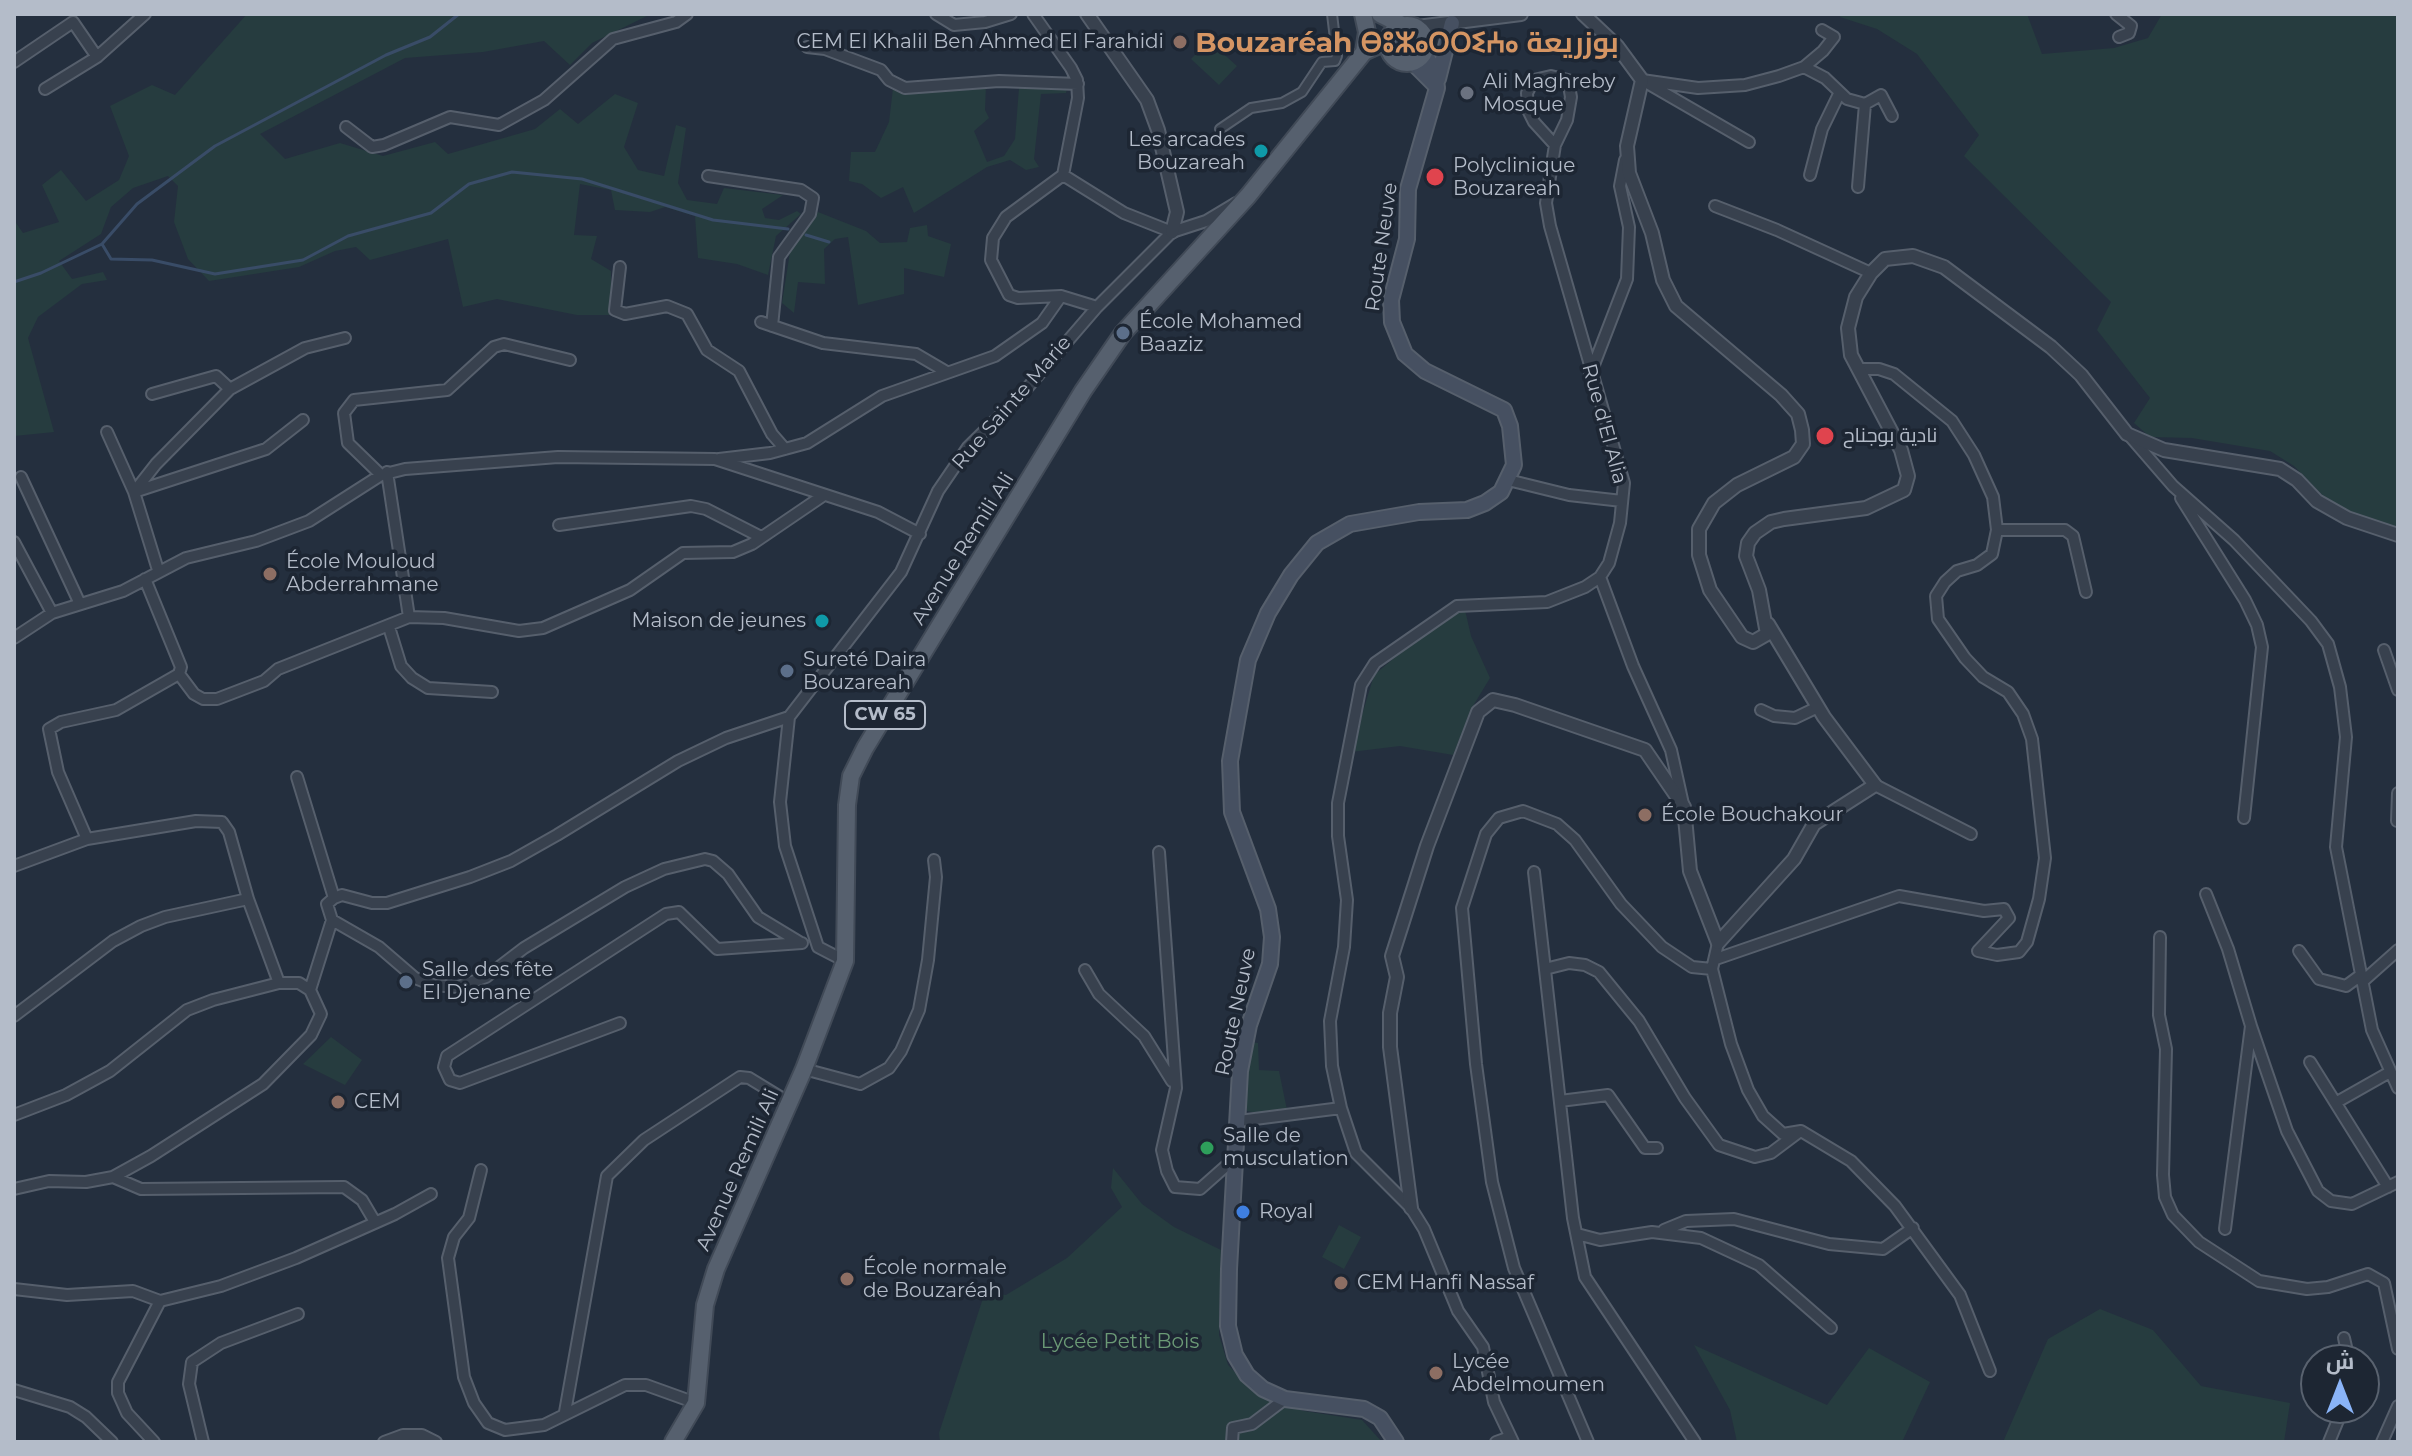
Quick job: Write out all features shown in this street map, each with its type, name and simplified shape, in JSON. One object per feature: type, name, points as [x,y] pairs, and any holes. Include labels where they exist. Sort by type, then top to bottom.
[{"type":"main road","points":[[1363,14],[1406,43]]},
{"type":"main road","points":[[1363,14],[1367,32],[1364,52]]},
{"type":"main road","points":[[1380,14],[1437,84]]},
{"type":"main road","points":[[1437,84],[1448,24]]},
{"type":"main road","name":"Avenue Remili Ali","points":[[673,1442],[696,1403],[708,1293],[790,1103],[845,961],[847,805],[851,776],[865,748],[1083,391],[1123,333],[1248,196],[1364,52],[1406,43]]},
{"type":"main road","name":"Route Neuve","points":[[1396,1442],[1380,1418],[1364,1409],[1285,1399],[1263,1389],[1247,1375],[1235,1355],[1228,1326],[1240,1071],[1249,1025],[1270,964],[1272,937],[1268,909],[1232,812],[1230,761],[1238,702],[1248,660],[1263,625],[1291,575],[1317,543],[1350,524],[1419,512],[1467,510],[1493,498],[1508,480],[1514,465],[1510,426],[1504,410],[1425,371],[1405,354],[1392,322],[1391,300],[1407,239],[1408,189],[1437,84]]},
{"type":"street","points":[[45,89],[97,57],[145,14]]},
{"type":"street","points":[[346,127],[372,147],[384,145],[450,117],[499,125],[544,100],[613,39],[676,22],[687,14]]},
{"type":"street","points":[[936,14],[954,25],[985,22],[1011,14]]},
{"type":"street","points":[[1033,14],[1071,68],[1078,84],[1063,175],[1006,217],[998,227],[990,251],[995,274],[1009,295],[1018,298],[1061,296],[1097,307]]},
{"type":"street","points":[[1063,175],[1124,213],[1172,232],[1177,212],[1172,183],[1147,100],[1087,14]]},
{"type":"street","points":[[1220,129],[1251,108],[1282,103],[1302,92],[1322,62],[1335,61],[1332,14]]},
{"type":"street","points":[[1406,43],[1448,24],[1521,14]]},
{"type":"street","points":[[1583,14],[1617,46],[1642,80],[1749,142]]},
{"type":"street","points":[[2116,14],[2131,26],[2129,33],[2119,37]]},
{"type":"street","points":[[14,62],[73,22],[97,57]]},
{"type":"street","points":[[1642,80],[1698,88],[1745,85],[1804,67],[1834,37],[1822,30]]},
{"type":"street","points":[[807,47],[825,49],[881,70],[889,80],[905,88],[999,81],[1078,84]]},
{"type":"street","points":[[1804,67],[1825,78],[1839,94],[1865,104]]},
{"type":"street","name":"Rue d'El Alia","points":[[1555,145],[1534,122],[1528,101],[1534,80],[1551,76],[1568,80],[1571,97],[1567,120],[1555,145],[1546,203],[1590,375],[1624,483],[1609,563],[1600,577]]},
{"type":"street","points":[[1590,375],[1627,279],[1629,227],[1620,186],[1642,80]]},
{"type":"street","points":[[1810,175],[1822,129],[1839,94]]},
{"type":"street","points":[[1865,104],[1881,95],[1892,116]]},
{"type":"street","points":[[1858,187],[1865,104]]},
{"type":"street","points":[[1627,146],[1629,173],[1636,199],[1652,233],[1663,280],[1676,306],[1781,395],[1798,414],[1803,444],[1794,457],[1737,485],[1714,503],[1699,529],[1703,567],[1710,590],[1727,617],[1742,637],[1753,642],[1767,634],[1768,624]]},
{"type":"street","points":[[708,176],[801,190],[813,198],[810,214],[779,257],[766,324],[823,343],[916,354],[945,371]]},
{"type":"street","name":"Rue Sainte Marie","points":[[789,717],[881,602],[920,534],[938,491],[968,447],[1022,394],[1097,307],[1172,232],[1206,221],[1248,196]]},
{"type":"street","points":[[1715,206],[1798,238],[1871,273]]},
{"type":"street","points":[[1971,834],[1875,785],[1818,707],[1768,624],[1746,556],[1755,533],[1784,519],[1866,508],[1904,490],[1908,476],[1901,450],[1851,355],[1848,328],[1856,297],[1871,273],[1885,259],[1913,256],[1944,267],[2051,347],[2081,375],[2173,486],[2234,540],[2311,621],[2328,644],[2340,687],[2346,737],[2336,847],[2372,1030],[2398,1088]]},
{"type":"street","points":[[620,267],[615,310],[625,314],[667,306],[687,314],[707,350],[739,371],[772,434],[785,449]]},
{"type":"street","points":[[14,620],[18,635],[52,613],[123,591],[186,558],[285,532],[361,491],[384,473],[558,457],[715,459],[807,443],[882,396],[945,371],[995,356],[1018,343],[1042,323],[1061,296]]},
{"type":"street","points":[[134,492],[156,464],[230,389],[305,348],[345,338]]},
{"type":"street","points":[[409,617],[384,473],[348,443],[344,413],[354,400],[447,390],[494,347],[504,344],[570,360]]},
{"type":"street","points":[[1588,1442],[1514,1268],[1492,1182],[1476,1064],[1462,908],[1486,834],[1499,818],[1523,811],[1557,824],[1575,840],[1621,904],[1662,947],[1692,967],[1714,964],[1899,896],[1984,911],[2004,909],[2009,918],[1978,951],[1997,955],[2019,952],[2027,942],[2045,858],[2032,739],[2023,714],[2008,692],[1974,667],[1938,619],[1936,596],[1957,571],[1977,565],[1992,554],[1997,530],[1993,497],[1974,455],[1952,421],[1894,374],[1879,369],[1860,369]]},
{"type":"street","points":[[152,394],[216,376],[230,389]]},
{"type":"street","points":[[134,492],[266,449],[303,420]]},
{"type":"street","points":[[107,432],[134,492],[158,570]]},
{"type":"street","points":[[2127,434],[2164,450],[2280,469],[2327,507],[2347,518],[2398,535]]},
{"type":"street","points":[[715,459],[878,512],[920,534]]},
{"type":"street","points":[[21,477],[80,604]]},
{"type":"street","points":[[1508,480],[1569,495],[1622,501]]},
{"type":"street","points":[[2173,486],[2245,600],[2257,625],[2262,647],[2244,818]]},
{"type":"street","points":[[179,674],[194,694],[203,699],[217,699],[264,681],[278,669],[409,617],[444,618],[519,631],[543,628],[630,590],[683,553],[733,552],[824,495]]},
{"type":"street","points":[[559,525],[691,506],[706,509],[761,537]]},
{"type":"street","points":[[1997,530],[2065,530],[2073,536],[2086,592]]},
{"type":"street","points":[[14,542],[52,613]]},
{"type":"street","points":[[1496,1442],[1512,1440],[1494,1402],[1483,1347],[1458,1311],[1424,1229],[1411,1208],[1356,1153],[1341,1108],[1332,1066],[1330,1021],[1344,947],[1347,900],[1338,836],[1338,803],[1361,685],[1375,663],[1457,606],[1547,602],[1600,577],[1633,666],[1671,750],[1684,807],[1690,871],[1718,943]]},
{"type":"street","points":[[87,839],[58,772],[49,729],[61,722],[116,710],[179,674],[181,667],[145,579]]},
{"type":"street","points":[[389,627],[401,666],[412,678],[428,688],[492,692]]},
{"type":"street","points":[[2384,650],[2398,690]]},
{"type":"street","points":[[1411,1208],[1390,1047],[1390,1013],[1397,977],[1392,956],[1427,846],[1478,712],[1493,700],[1515,705],[1645,750],[1684,807]]},
{"type":"street","points":[[1761,710],[1774,716],[1795,718],[1818,707]]},
{"type":"street","points":[[310,990],[332,920],[327,904],[334,898],[342,895],[372,903],[387,903],[511,861],[678,761],[726,738],[789,717],[780,802],[785,846],[818,947]]},
{"type":"street","points":[[297,777],[334,898]]},
{"type":"street","points":[[1875,785],[1814,824],[1794,859],[1718,943],[1714,964],[1748,1090],[1763,1116],[1783,1134],[1801,1131],[1851,1161],[1913,1228],[1960,1295],[1990,1371]]},
{"type":"street","points":[[2397,821],[2398,793]]},
{"type":"street","points":[[14,866],[87,839],[196,821],[222,822],[229,832],[248,899],[279,983]]},
{"type":"street","points":[[1159,852],[1176,1088],[1162,1150],[1175,1187],[1200,1189],[1235,1158]]},
{"type":"street","points":[[332,920],[379,947],[415,978],[433,985],[458,987],[486,977],[524,948],[625,887],[664,869],[705,859],[713,861],[728,874],[758,917],[802,943],[818,947],[845,961]]},
{"type":"street","points":[[804,1069],[860,1084],[889,1068],[901,1051],[919,1010],[928,960],[936,877],[934,860]]},
{"type":"street","points":[[1534,872],[1560,1101],[1585,1277],[1695,1442]]},
{"type":"street","points":[[2206,894],[2228,949],[2287,1131],[2318,1191],[2331,1201],[2352,1204],[2393,1184],[2310,1062]]},
{"type":"street","points":[[14,1016],[113,941],[141,926],[165,917],[248,899]]},
{"type":"street","points":[[620,1023],[460,1083],[450,1080],[444,1067],[447,1056],[666,914],[679,912],[717,949],[802,943]]},
{"type":"street","points":[[2160,937],[2159,1015],[2166,1049],[2163,1175],[2165,1197],[2173,1215],[2199,1242],[2259,1281],[2307,1289],[2328,1287],[2368,1274],[2384,1283],[2398,1349]]},
{"type":"street","points":[[2299,951],[2319,979],[2346,986],[2361,979],[2398,950]]},
{"type":"street","points":[[1545,969],[1569,963],[1585,965],[1599,972],[1639,1021],[1685,1098],[1719,1145],[1755,1157],[1771,1153],[1801,1131]]},
{"type":"street","points":[[1085,970],[1099,994],[1144,1036],[1176,1088]]},
{"type":"street","points":[[14,1115],[66,1095],[110,1071],[187,1010],[279,983],[299,983],[310,990],[321,1014],[311,1035],[263,1084],[113,1177],[86,1182],[49,1181],[14,1189]]},
{"type":"street","points":[[2225,1229],[2251,1026]]},
{"type":"street","points":[[2337,1102],[2390,1072]]},
{"type":"street","points":[[565,1412],[607,1176],[644,1140],[740,1077],[749,1078],[790,1103]]},
{"type":"street","points":[[1560,1101],[1608,1095],[1645,1148],[1657,1148]]},
{"type":"street","points":[[1239,1121],[1341,1108]]},
{"type":"street","points":[[481,1170],[469,1218],[454,1237],[448,1258],[464,1377],[474,1403],[488,1423],[505,1430],[544,1425],[625,1385],[646,1385],[696,1403]]},
{"type":"street","points":[[113,1177],[141,1189],[344,1187],[362,1200],[375,1222]]},
{"type":"street","points":[[14,1289],[67,1295],[133,1291],[160,1301],[221,1286],[375,1222],[431,1194]]},
{"type":"street","points":[[1577,1234],[1617,1240],[1658,1232],[1686,1221],[1734,1219],[1829,1244],[1883,1249],[1913,1228]]},
{"type":"street","points":[[1658,1232],[1701,1238],[1737,1252],[1759,1265],[1831,1328]]},
{"type":"street","points":[[154,1442],[127,1413],[118,1393],[118,1382],[160,1301]]},
{"type":"street","points":[[203,1442],[189,1384],[192,1362],[221,1343],[298,1314]]},
{"type":"street","points":[[2344,1338],[2345,1344]]},
{"type":"street","points":[[14,1390],[70,1407],[86,1417],[112,1442]]},
{"type":"street","points":[[1232,1442],[1233,1428],[1252,1424],[1285,1399]]},
{"type":"street","points":[[2382,1442],[2398,1406]]},
{"type":"street","points":[[384,1442],[403,1435],[422,1435],[436,1442]]},
{"type":"green space","points":[[247,14],[651,14],[592,43],[570,65],[544,41],[483,52],[405,58],[260,134],[285,159],[340,143],[383,156],[435,142],[448,154],[535,129],[560,109],[578,124],[615,94],[638,103],[624,147],[638,170],[664,176],[676,125],[686,128],[678,183],[687,200],[717,204],[724,188],[783,195],[762,209],[765,218],[779,220],[797,211],[801,214],[776,236],[768,275],[737,264],[698,258],[695,216],[665,207],[650,212],[615,210],[611,190],[580,184],[574,235],[597,236],[591,259],[611,271],[611,315],[577,315],[497,299],[463,307],[448,239],[370,260],[356,247],[335,251],[299,267],[209,281],[188,259],[174,222],[178,186],[168,176],[133,188],[111,207],[101,234],[59,261],[72,279],[103,272],[107,280],[82,284],[38,317],[28,338],[54,432],[14,436],[14,220],[23,233],[59,222],[42,185],[61,170],[86,201],[119,180],[129,156],[110,106],[152,85],[175,95]]},
{"type":"green space","points":[[1841,14],[2027,14],[2042,54],[2114,48],[2148,38],[2162,14],[2398,14],[2398,532],[2342,515],[2294,466],[2270,451],[2192,438],[2150,437],[2134,423],[2150,398],[2097,330],[2111,302],[1964,156],[1979,135],[1917,54],[1877,29],[1840,17]]},
{"type":"green space","points":[[1209,41],[1237,66],[1219,85],[1191,59]]},
{"type":"green space","points":[[986,85],[985,110],[989,118],[974,131],[987,162],[1004,156],[1015,139],[1019,88],[1067,88],[1066,93],[1041,94],[1034,159],[1039,167],[1026,170],[1010,160],[987,167],[914,213],[903,187],[881,198],[862,184],[849,181],[851,152],[875,152],[889,122],[893,88]]},
{"type":"green space","points":[[818,212],[866,231],[880,243],[907,242],[910,228],[927,225],[928,236],[951,244],[944,277],[904,268],[904,294],[858,305],[848,237],[835,239],[824,249],[825,284],[798,282],[794,313],[782,303],[790,252]]},
{"type":"green space","points":[[1465,610],[1471,636],[1490,678],[1473,706],[1453,755],[1400,746],[1351,752],[1374,675],[1437,622]]},
{"type":"green space","points":[[331,1037],[362,1060],[345,1085],[303,1064]]},
{"type":"green space","points":[[1250,1042],[1258,1043],[1259,1070],[1279,1071],[1287,1110],[1247,1111],[1245,1072]]},
{"type":"green space","name":"Lycée Petit Bois","points":[[1113,1168],[1142,1204],[1174,1227],[1221,1250],[1219,1335],[1228,1365],[1260,1397],[1304,1411],[1362,1420],[1382,1442],[940,1442],[939,1433],[985,1292],[1006,1295],[1067,1258],[1122,1207],[1111,1188]]},
{"type":"green space","points":[[1339,1225],[1361,1237],[1344,1269],[1322,1257]]},
{"type":"green space","points":[[2100,1309],[2153,1330],[2201,1386],[2290,1403],[2284,1442],[2003,1442],[2048,1339]]},
{"type":"green space","points":[[1694,1345],[1827,1405],[1869,1348],[1930,1382],[1902,1442],[1737,1442],[1730,1410]]},
{"type":"waterway","points":[[14,282],[41,273],[102,244],[137,204],[215,146],[386,55],[430,37],[459,14]]},
{"type":"waterway","points":[[102,244],[111,259],[152,260],[215,274],[303,260],[348,236],[431,213],[469,184],[512,172],[582,179],[713,220],[788,229]]},
{"type":"waterway","points":[[806,235],[829,242]]},
{"type":"place","name":"CEM El Khalil Ben Ahmed El Farahidi","points":[[1180,42]]},
{"type":"place","name":"Ali Maghreby Mosque","points":[[1467,93]]},
{"type":"place","name":"Les arcades Bouzareah","points":[[1261,151]]},
{"type":"place","name":"Polyclinique Bouzareah","points":[[1435,177]]},
{"type":"place","name":"École Mohamed Baaziz","points":[[1123,333]]},
{"type":"place","name":"نادية بوجناح","points":[[1825,436]]},
{"type":"place","name":"École Mouloud Abderrahmane","points":[[270,574]]},
{"type":"place","name":"Maison de jeunes","points":[[822,621]]},
{"type":"place","name":"Sureté Daira Bouzareah","points":[[787,671]]},
{"type":"place","name":"École Bouchakour","points":[[1645,815]]},
{"type":"place","name":"Salle des fête El Djenane","points":[[406,982]]},
{"type":"place","name":"CEM","points":[[338,1102]]},
{"type":"place","name":"Salle de musculation","points":[[1207,1148]]},
{"type":"place","name":"Royal","points":[[1243,1212]]},
{"type":"place","name":"École normale de Bouzaréah","points":[[847,1279]]},
{"type":"place","name":"CEM Hanfi Nassaf","points":[[1341,1283]]},
{"type":"place","name":"Lycée Abdelmoumen","points":[[1436,1373]]},
{"type":"district","name":"Bouzaréah ⴱⵓⵣⴰⵔⵔⵉⵄⴰ بوزريعة","points":[[1407,44]]}]
